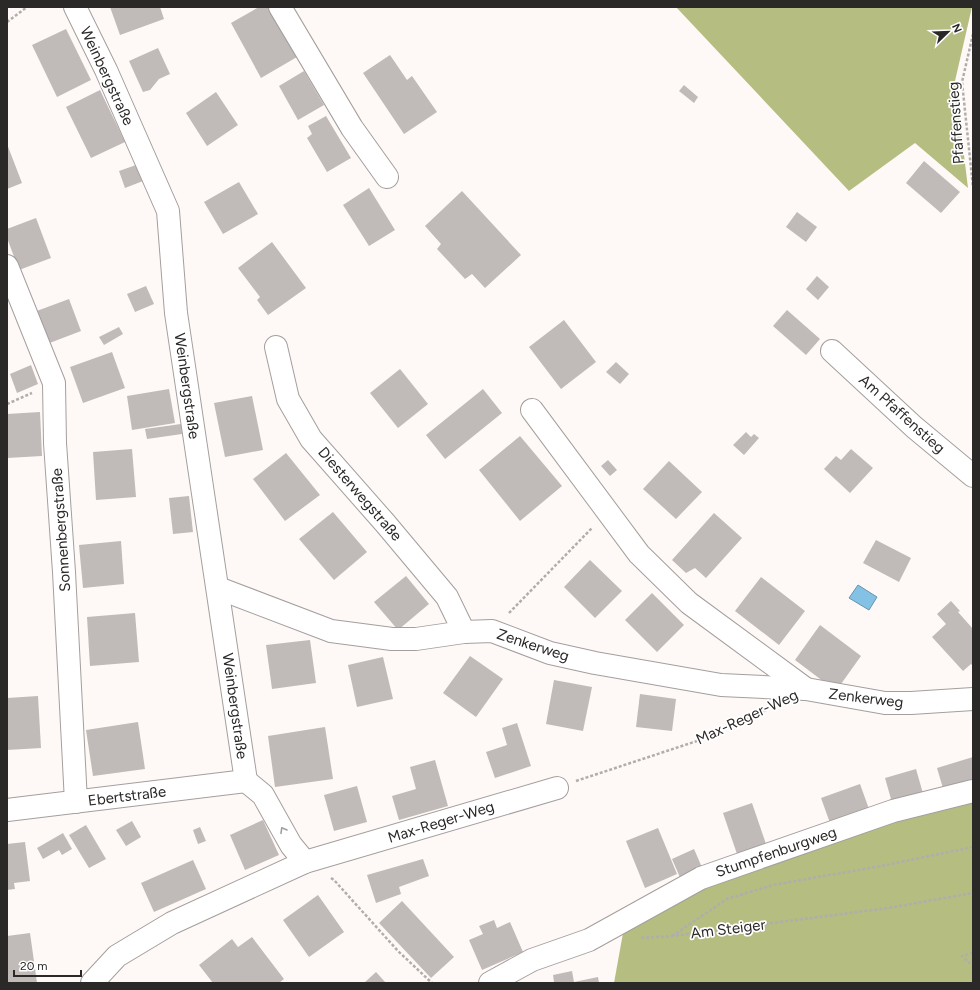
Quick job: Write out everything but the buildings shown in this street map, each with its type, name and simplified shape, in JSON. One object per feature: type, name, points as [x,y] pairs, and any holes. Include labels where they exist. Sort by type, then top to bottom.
[{"type":"street","name":"Weinbergstraße","points":[[75,7],[106,70],[168,211],[176,313],[246,781]]},
{"type":"street","points":[[280,7],[352,128],[388,177]]},
{"type":"street","name":"Sonnenbergstraße","points":[[7,266],[54,383],[55,443],[64,572],[76,802]]},
{"type":"street","name":"Diesterwegstraße","points":[[276,347],[288,398],[311,439],[385,523],[447,598],[464,632]]},
{"type":"street","name":"Am Pfaffenstieg","points":[[832,351],[914,427],[973,476]]},
{"type":"street","name":"Zenkerweg","points":[[532,410],[639,554],[689,603],[806,689]]},
{"type":"street","name":"Zenkerweg","points":[[218,588],[331,631],[392,639],[416,639],[464,632],[492,631],[550,653],[595,663],[721,685],[806,689],[885,703],[973,699]]},
{"type":"street","points":[[246,781],[263,795],[291,845],[305,862]]},
{"type":"street","name":"Ebertstraße","points":[[7,810],[246,781]]},
{"type":"street","name":"Max-Reger-Weg","points":[[92,983],[117,956],[172,923],[305,862],[557,788]]},
{"type":"street","name":"Stumpfenburgweg","points":[[490,983],[532,960],[589,940],[701,878],[894,811],[973,791]]},
{"type":"path","points":[[7,22],[27,7]]},
{"type":"path","name":"Pfaffenstieg","points":[[973,34],[962,82],[973,187]]},
{"type":"path","points":[[492,631],[607,512]]},
{"type":"path","name":"Max-Reger-Weg","points":[[557,788],[700,740],[767,710]]},
{"type":"path","points":[[672,936],[727,899],[774,885],[881,866],[973,847]]},
{"type":"path","points":[[305,862],[334,880],[398,951],[432,983]]},
{"type":"path","name":"Am Steiger","points":[[634,938],[672,936],[888,908],[973,893]]},
{"type":"path","points":[[973,953],[962,956],[969,963],[973,962]]},
{"type":"green space","points":[[676,7],[972,7],[955,81],[968,188],[915,143],[849,191]]},
{"type":"green space","points":[[973,800],[973,983],[614,983],[623,933],[689,893],[858,831]]},
{"type":"water","points":[[858,585],[877,597],[869,610],[849,598]]}]
